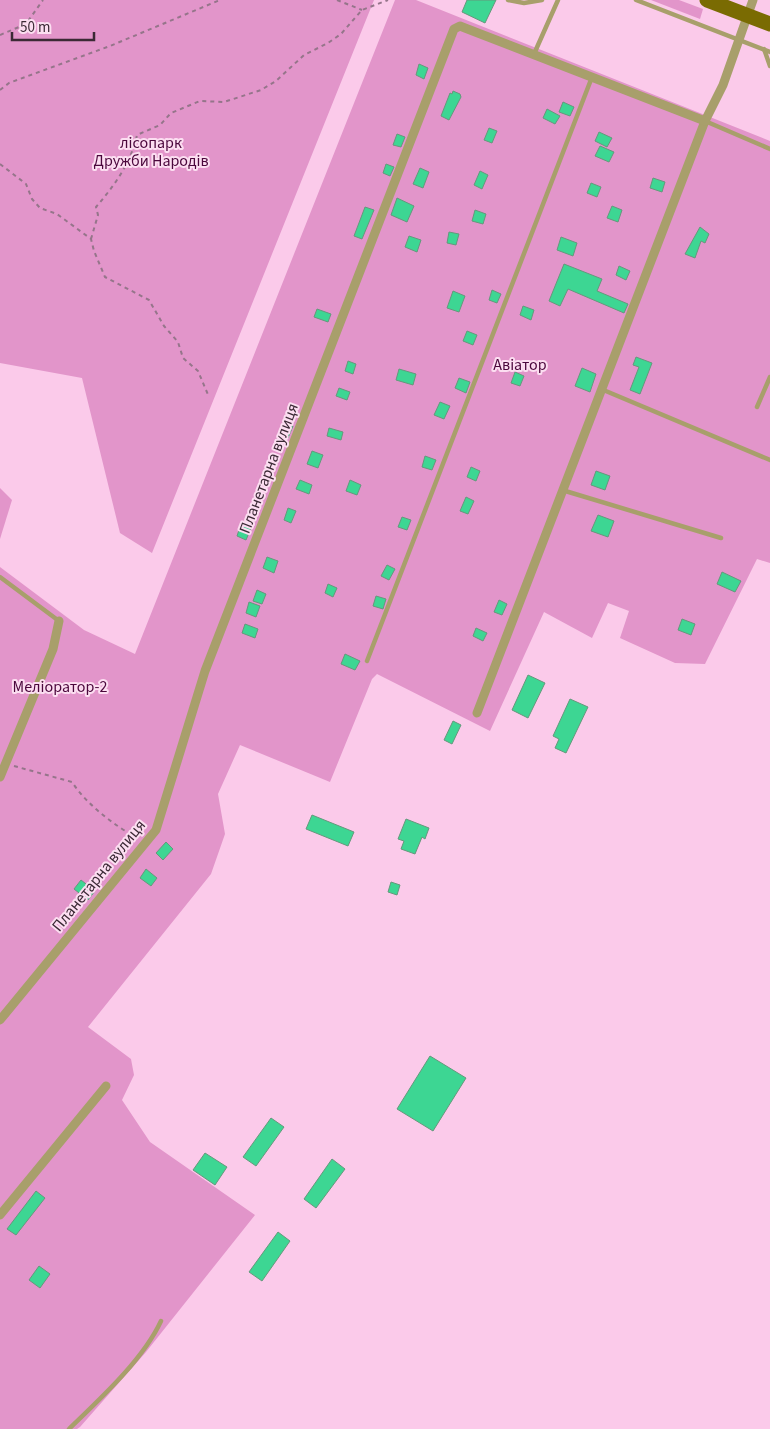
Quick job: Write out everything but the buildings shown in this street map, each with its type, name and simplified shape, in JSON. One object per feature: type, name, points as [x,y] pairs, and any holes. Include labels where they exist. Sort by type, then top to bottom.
[{"type":"main road","points":[[707,0],[770,24]]},
{"type":"street","points":[[477,713],[600,388],[705,121],[723,85],[753,0]]},
{"type":"street","name":"Планетарна вулиця","points":[[0,1020],[156,830],[205,671],[454,29],[460,26],[705,121]]},
{"type":"street","points":[[0,777],[53,649],[59,621]]},
{"type":"street","points":[[0,1215],[106,1086]]},
{"type":"lane","points":[[508,0],[524,3],[542,0]]},
{"type":"lane","points":[[534,54],[558,0]]},
{"type":"lane","points":[[636,0],[770,52]]},
{"type":"lane","points":[[764,49],[770,66]]},
{"type":"lane","points":[[367,661],[592,77]]},
{"type":"lane","points":[[705,121],[770,149]]},
{"type":"lane","points":[[757,407],[770,378]]},
{"type":"lane","points":[[600,388],[770,460]]},
{"type":"lane","points":[[561,489],[721,538]]},
{"type":"lane","points":[[0,577],[59,621]]},
{"type":"lane","points":[[68,1429],[108,1391],[155,1334],[161,1321]]},
{"type":"path","points":[[0,35],[26,24],[43,0]]},
{"type":"path","points":[[0,90],[9,83],[110,46],[220,0]]},
{"type":"path","points":[[337,0],[362,10]]},
{"type":"path","points":[[209,397],[198,371],[183,358],[178,342],[164,326],[149,300],[105,277],[91,239],[98,215],[96,207],[114,186],[134,149],[137,135],[160,125],[171,113],[200,101],[224,102],[260,90],[276,81],[304,55],[341,34],[362,10],[388,0]]},
{"type":"path","points":[[0,164],[26,184],[32,199],[40,208],[57,214],[91,239]]},
{"type":"path","points":[[7,763],[34,773],[72,782],[80,795],[121,829],[140,840],[142,846]]},
{"type":"green space","name":"лісопарк Дружби Народів","points":[[0,0],[374,0],[152,553],[120,533],[82,378],[0,363]]},
{"type":"green space","name":"Авіатор","points":[[395,0],[416,0],[770,141],[770,563],[757,559],[705,664],[675,663],[620,638],[629,611],[608,603],[592,638],[544,612],[490,731],[377,674],[372,679],[330,782],[240,745],[218,794],[225,834],[211,874],[88,1027],[131,1059],[134,1075],[122,1100],[150,1142],[255,1215],[146,1352],[80,1427],[77,1429],[0,1429],[0,567],[84,630],[135,654]]},
{"type":"green space","points":[[651,0],[679,0],[703,9],[700,19]]},
{"type":"green space","points":[[0,488],[12,500],[0,539]]},
{"type":"park label","name":"Меліоратор-2","points":[[60,686]]}]
